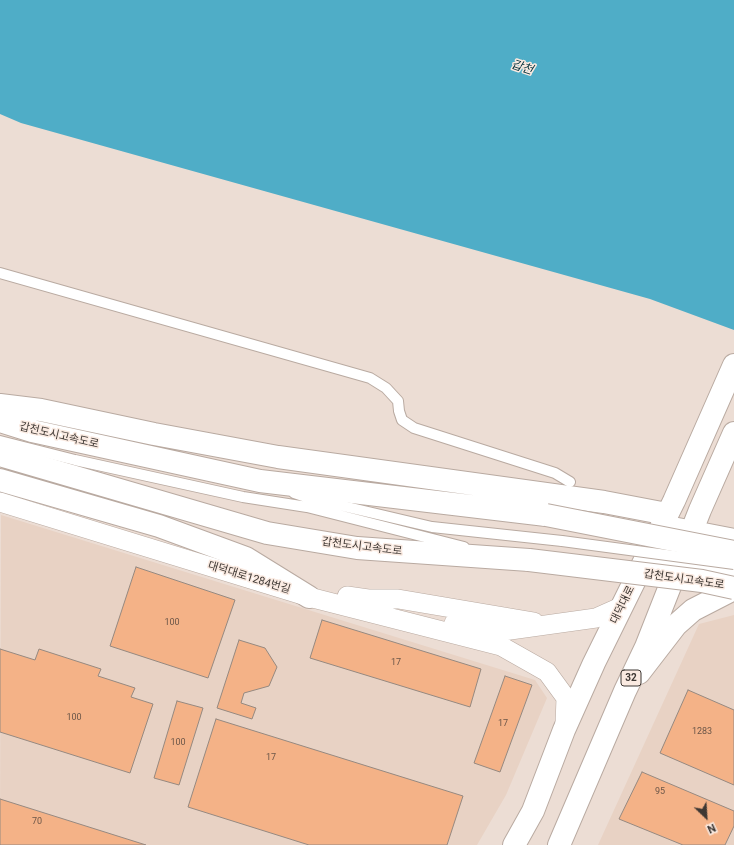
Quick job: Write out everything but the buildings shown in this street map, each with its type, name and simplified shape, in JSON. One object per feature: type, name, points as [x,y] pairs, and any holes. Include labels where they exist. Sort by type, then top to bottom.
[{"type":"main road","name":"대덕대로","points":[[514,845],[533,811],[564,730],[667,514],[734,365]]},
{"type":"main road","points":[[0,405],[41,410],[154,434],[278,457],[604,502],[667,514],[691,532],[734,540]]},
{"type":"main road","name":"갑천도시고속도로","points":[[0,421],[32,431],[260,481],[546,515],[734,552]]},
{"type":"main road","name":"32","points":[[559,845],[625,691],[646,647],[678,563],[734,433]]},
{"type":"main road","name":"갑천도시고속도로","points":[[0,455],[267,534],[357,548],[529,560],[702,581],[734,588]]},
{"type":"main road","points":[[0,480],[159,526],[246,558],[309,597]]},
{"type":"main road","points":[[647,556],[734,576]]},
{"type":"main road","points":[[625,691],[676,625],[693,610],[734,588]]},
{"type":"street","name":"대덕대로1284번길","points":[[0,502],[309,597],[500,646],[547,672],[566,698],[564,730]]},
{"type":"street","points":[[309,597],[342,594],[368,599],[398,610],[455,623],[503,631],[596,618],[622,606]]},
{"type":"lane","points":[[0,273],[370,378],[386,388],[398,401],[402,420],[414,428],[555,473],[570,482]]},
{"type":"lane","points":[[0,440],[75,460],[243,497],[307,507],[437,539],[505,559]]},
{"type":"lane","points":[[260,481],[309,498],[432,527],[562,541],[734,564]]},
{"type":"shaded area","points":[[1,515],[535,680],[547,698],[506,795],[477,845],[0,845]]},
{"type":"shaded area","points":[[734,615],[734,845],[598,845],[699,624]]},
{"type":"water","name":"갑천","points":[[0,0],[734,0],[734,330],[650,299],[21,123],[0,114]]}]
